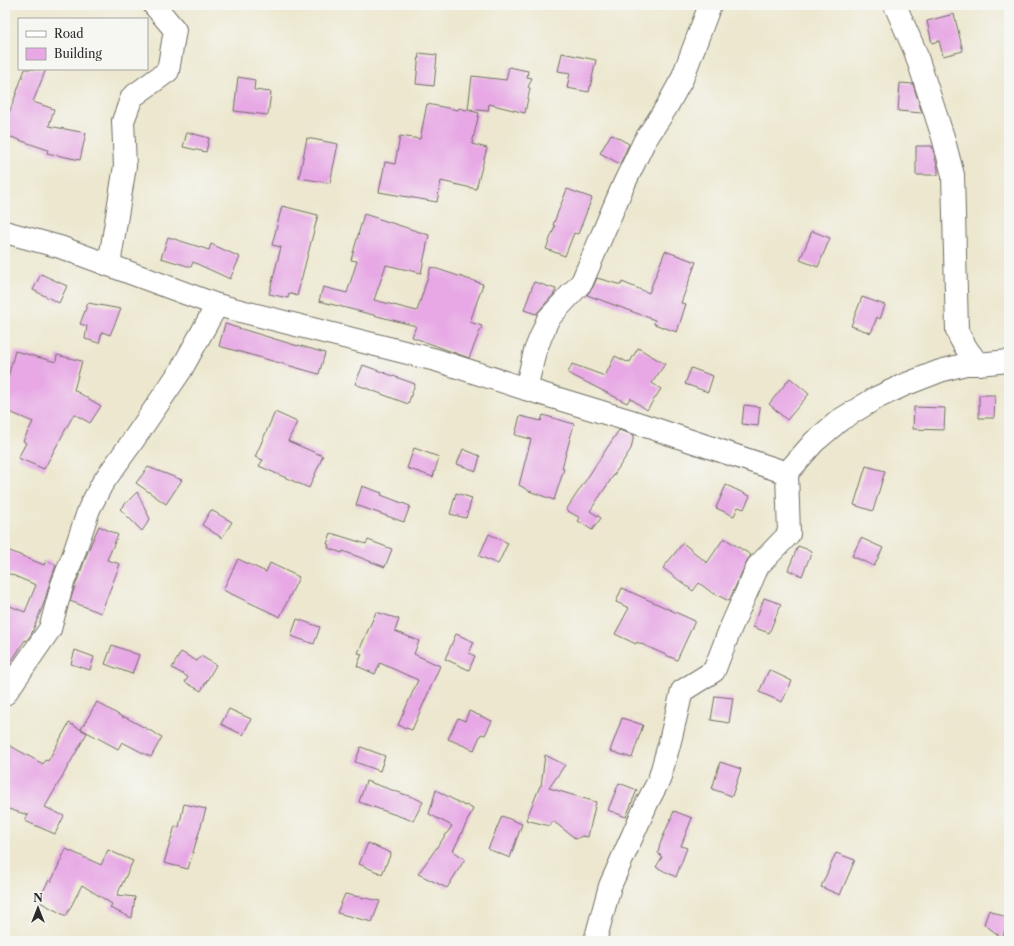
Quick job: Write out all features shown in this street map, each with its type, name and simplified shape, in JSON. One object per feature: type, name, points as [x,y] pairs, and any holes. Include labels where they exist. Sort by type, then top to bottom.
[{"type":"street","points":[[109,265],[125,166],[123,122],[132,97],[168,71],[175,30],[154,5]]},
{"type":"street","points":[[526,389],[535,351],[548,319],[582,282],[623,186],[644,142],[666,108],[682,78],[710,5]]},
{"type":"street","points":[[895,5],[915,51],[938,126],[943,137],[953,175],[957,330],[962,344],[978,364]]},
{"type":"street","points":[[5,232],[60,247],[217,305],[436,360],[628,420],[786,473]]},
{"type":"street","points":[[5,694],[50,629],[62,585],[89,509],[102,484],[181,370],[217,305]]},
{"type":"street","points":[[595,941],[610,886],[659,780],[682,691],[714,670],[758,566],[789,534],[786,473],[814,442],[840,420],[876,398],[940,371],[966,364],[1009,361]]},
{"type":"building","points":[[954,14],[963,51],[943,56],[939,41],[932,43],[927,21]]},
{"type":"building","points":[[419,53],[437,55],[434,86],[416,84]]},
{"type":"building","points":[[562,53],[596,60],[589,92],[567,88],[570,73],[558,71]]},
{"type":"building","points":[[509,67],[528,71],[527,77],[532,78],[528,87],[530,88],[525,113],[489,104],[488,111],[468,109],[472,76],[506,80]]},
{"type":"building","points":[[25,70],[46,70],[33,102],[54,109],[49,126],[86,133],[80,160],[47,153],[48,150],[5,135],[5,121]]},
{"type":"building","points":[[238,77],[255,80],[254,90],[271,92],[268,115],[234,111]]},
{"type":"building","points":[[900,83],[913,84],[922,113],[898,111]]},
{"type":"building","points":[[427,104],[458,110],[459,108],[479,113],[472,144],[487,148],[476,189],[441,181],[437,202],[379,192],[385,162],[395,164],[400,136],[420,139]]},
{"type":"building","points":[[187,132],[209,138],[206,152],[183,147]]},
{"type":"building","points":[[611,134],[629,144],[620,164],[600,153]]},
{"type":"building","points":[[307,138],[338,144],[330,183],[299,178]]},
{"type":"building","points":[[916,146],[932,146],[938,169],[938,175],[916,175]]},
{"type":"building","points":[[567,189],[592,198],[578,234],[574,233],[565,256],[546,249],[555,226],[553,225]]},
{"type":"building","points":[[282,206],[318,215],[297,296],[289,293],[288,298],[269,294],[281,247],[272,245]]},
{"type":"building","points":[[364,214],[429,235],[421,273],[386,265],[374,300],[417,311],[431,267],[483,284],[470,322],[482,326],[469,358],[412,337],[416,326],[319,301],[323,287],[347,293],[357,261],[351,260]]},
{"type":"building","points":[[812,231],[830,238],[818,267],[800,260]]},
{"type":"building","points":[[168,237],[209,250],[211,244],[240,257],[230,279],[193,262],[191,267],[161,258]]},
{"type":"building","points":[[665,251],[696,262],[681,303],[686,304],[677,332],[654,324],[655,320],[587,295],[597,278],[621,285],[622,282],[649,293]]},
{"type":"building","points":[[41,274],[67,286],[59,303],[33,290]]},
{"type":"building","points":[[534,282],[556,289],[554,294],[536,314],[524,310]]},
{"type":"building","points":[[862,297],[885,305],[880,319],[877,317],[871,333],[851,326]]},
{"type":"building","points":[[88,303],[121,309],[110,335],[102,332],[99,343],[85,339],[87,326],[80,324]]},
{"type":"building","points":[[225,324],[325,353],[319,374],[219,346]]},
{"type":"building","points":[[638,348],[665,364],[652,383],[661,389],[647,410],[630,398],[627,403],[568,373],[572,364],[605,376],[615,356],[630,362]]},
{"type":"building","points":[[15,351],[56,362],[57,355],[82,361],[74,390],[101,406],[90,423],[74,414],[44,469],[18,458],[26,443],[23,441],[33,422],[5,410],[5,388]]},
{"type":"building","points":[[363,365],[415,384],[408,404],[355,384]]},
{"type":"building","points":[[691,368],[713,376],[708,392],[685,384]]},
{"type":"building","points":[[790,378],[809,394],[787,420],[769,404]]},
{"type":"building","points":[[979,395],[995,395],[994,418],[979,418]]},
{"type":"building","points":[[744,405],[760,407],[758,426],[742,424]]},
{"type":"building","points":[[914,407],[945,408],[944,430],[913,429]]},
{"type":"building","points":[[275,412],[297,422],[288,441],[323,456],[309,488],[259,466],[263,460],[255,457]]},
{"type":"building","points":[[543,415],[574,424],[562,468],[564,469],[554,500],[529,491],[519,485],[531,439],[515,435],[520,416],[541,421]]},
{"type":"building","points":[[619,430],[634,435],[631,449],[590,511],[601,518],[592,530],[578,521],[580,518],[566,510]]},
{"type":"building","points":[[414,448],[439,457],[433,477],[407,468]]},
{"type":"building","points":[[463,449],[480,456],[476,471],[457,464]]},
{"type":"building","points":[[866,466],[885,471],[873,511],[854,505]]},
{"type":"building","points":[[148,467],[182,480],[166,504],[136,483]]},
{"type":"building","points":[[726,485],[750,496],[744,509],[738,507],[734,516],[716,508]]},
{"type":"building","points":[[362,486],[382,493],[381,495],[410,506],[404,522],[356,505]]},
{"type":"building","points":[[137,492],[150,519],[142,531],[120,509]]},
{"type":"building","points":[[456,493],[472,498],[466,518],[450,514]]},
{"type":"building","points":[[211,510],[232,522],[222,538],[202,525]]},
{"type":"building","points":[[99,526],[118,535],[107,560],[120,564],[101,613],[70,601]]},
{"type":"building","points":[[331,533],[366,544],[368,540],[392,549],[385,567],[343,551],[342,553],[328,548],[329,545],[327,544]]},
{"type":"building","points":[[489,534],[508,543],[498,564],[479,556]]},
{"type":"building","points":[[724,538],[751,555],[729,601],[711,592],[699,583],[693,591],[663,568],[683,543],[707,563]]},
{"type":"building","points":[[861,538],[883,548],[874,566],[852,556]]},
{"type":"building","points":[[798,546],[812,551],[802,576],[788,570]]},
{"type":"building","points":[[5,549],[44,565],[46,560],[56,565],[44,603],[31,635],[26,641],[25,640],[5,672],[5,604],[25,612],[36,585],[5,572]]},
{"type":"building","points":[[238,559],[266,572],[270,563],[299,577],[280,617],[223,590]]},
{"type":"building","points":[[622,588],[695,621],[677,660],[615,634],[629,608],[616,602]]},
{"type":"building","points":[[764,598],[781,604],[769,633],[753,627]]},
{"type":"building","points":[[376,612],[399,619],[395,631],[419,641],[414,654],[440,666],[412,730],[398,725],[418,680],[380,663],[375,674],[357,666],[362,654],[358,653]]},
{"type":"building","points":[[297,619],[320,627],[314,644],[291,636]]},
{"type":"building","points":[[456,634],[474,642],[469,653],[475,656],[469,670],[445,659]]},
{"type":"building","points":[[112,645],[139,655],[132,674],[105,664]]},
{"type":"building","points":[[75,650],[94,657],[90,670],[71,664]]},
{"type":"building","points":[[181,652],[197,661],[201,656],[216,665],[201,691],[185,682],[188,677],[172,668]]},
{"type":"building","points":[[769,670],[792,681],[782,702],[759,692]]},
{"type":"building","points":[[715,696],[733,698],[729,723],[711,720]]},
{"type":"building","points":[[97,702],[124,718],[125,717],[162,737],[151,757],[122,742],[118,749],[81,729]]},
{"type":"building","points":[[229,709],[251,719],[243,735],[221,724]]},
{"type":"building","points":[[469,711],[492,721],[485,735],[481,734],[474,750],[448,739],[458,718],[465,721]]},
{"type":"building","points":[[622,718],[643,725],[632,758],[610,751]]},
{"type":"building","points":[[69,723],[87,733],[45,807],[64,816],[55,834],[25,821],[28,815],[5,808],[5,743],[43,764],[45,760],[48,761]]},
{"type":"building","points":[[361,747],[385,756],[380,771],[355,762]]},
{"type":"building","points":[[545,755],[565,765],[549,788],[596,802],[588,837],[582,836],[576,839],[553,821],[550,826],[526,820],[541,786]]},
{"type":"building","points":[[720,762],[741,769],[732,796],[712,789]]},
{"type":"building","points":[[366,781],[423,802],[413,821],[359,802]]},
{"type":"building","points":[[619,783],[637,790],[626,817],[608,810]]},
{"type":"building","points":[[436,790],[473,809],[453,851],[465,859],[447,888],[418,874],[452,826],[429,814]]},
{"type":"building","points":[[184,804],[206,809],[188,869],[164,863],[175,826],[179,827]]},
{"type":"building","points":[[674,811],[692,818],[681,846],[687,848],[676,877],[656,867],[662,857],[658,853],[660,844]]},
{"type":"building","points":[[502,816],[522,824],[510,858],[488,849]]},
{"type":"building","points":[[368,843],[391,853],[382,874],[359,864]]},
{"type":"building","points":[[66,849],[101,865],[108,850],[133,861],[117,895],[135,897],[132,918],[110,908],[112,904],[82,885],[66,916],[38,901],[49,880],[51,882]]},
{"type":"building","points":[[836,853],[855,860],[840,895],[821,887]]},
{"type":"building","points":[[345,894],[380,901],[372,922],[337,913]]},
{"type":"building","points":[[989,910],[1009,919],[1002,938],[984,924]]}]
